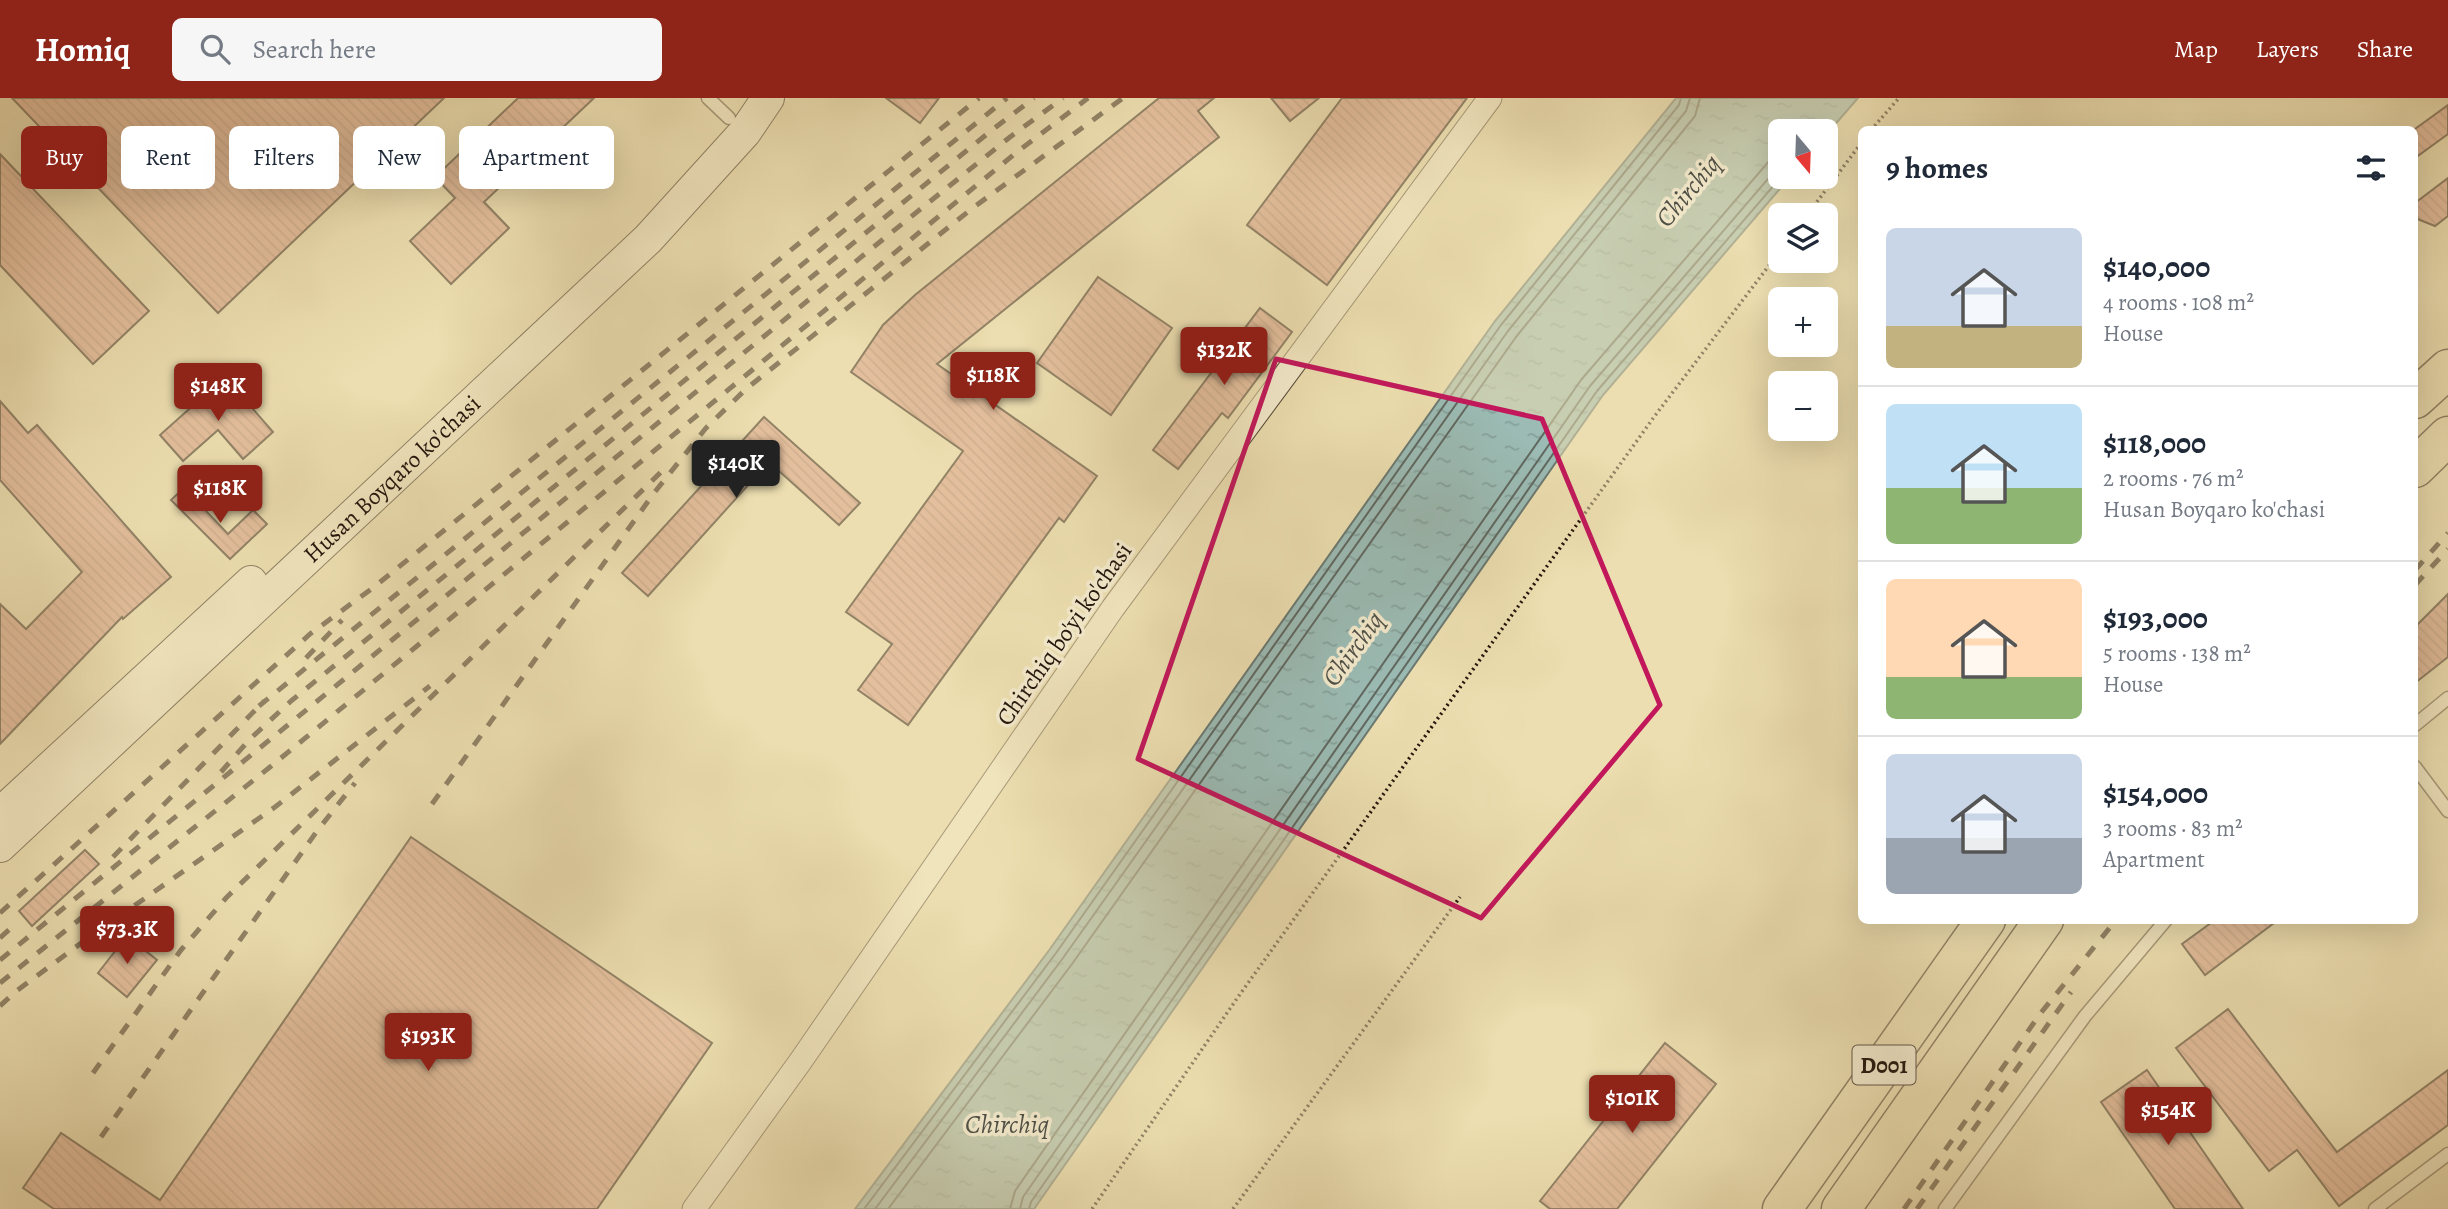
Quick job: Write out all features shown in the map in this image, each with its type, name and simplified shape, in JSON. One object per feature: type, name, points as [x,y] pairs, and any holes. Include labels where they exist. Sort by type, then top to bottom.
[{"type":"highway","points":[[2418,396],[2448,369]]},
{"type":"highway","points":[[2418,465],[2448,436]]},
{"type":"highway","name":"D001","points":[[1782,1209],[1983,924]]},
{"type":"highway","name":"D001","points":[[1840,1209],[2041,924]]},
{"type":"main road","name":"Husan Boyqaro ko'chasi","points":[[0,814],[636,224],[731,112],[768,98]]},
{"type":"main road","name":"Husan Boyqaro ko'chasi","points":[[0,846],[639,247],[731,112]]},
{"type":"street","name":"Chirchiq bo'yi ko'chasi","points":[[694,1209],[800,1062],[1113,608],[1490,98]]},
{"type":"lane","points":[[2418,723],[2448,698]]},
{"type":"lane","points":[[2418,770],[2448,811]]},
{"type":"lane","points":[[1945,1209],[2085,1016],[2163,924]]},
{"type":"lane","points":[[2375,1209],[2448,1154]]},
{"type":"path","points":[[1874,126],[1899,98]]},
{"type":"path","points":[[1816,203],[1858,147]]},
{"type":"path","points":[[1092,1209],[1237,998],[1621,463],[1768,267]]},
{"type":"path","points":[[1233,1209],[1461,897]]},
{"type":"highlighted area","points":[[1276,359],[1542,419],[1660,705],[1481,918],[1138,759]]},
{"type":"water","name":"Chirchiq","points":[[1676,98],[1858,98],[1838,121],[1768,119],[1768,189],[1780,189],[1603,395],[1034,1209],[855,1209],[1050,949],[1495,321]]},
{"type":"building","points":[[12,98],[444,98],[415,126],[353,126],[353,185],[218,313],[99,189],[107,189],[107,126],[39,126]]},
{"type":"building","points":[[518,98],[594,98],[564,126],[489,126]]},
{"type":"building","points":[[886,98],[939,98],[920,123]]},
{"type":"building","points":[[1159,98],[1214,98],[1198,111],[1219,137],[937,364],[1097,476],[1064,522],[1059,518],[908,725],[858,690],[892,644],[846,612],[963,451],[851,372],[883,325],[915,295]]},
{"type":"building","points":[[1271,98],[1319,98],[1290,121]]},
{"type":"building","points":[[1342,98],[1467,98],[1327,285],[1247,225]]},
{"type":"building","points":[[2448,105],[2448,134],[2418,156],[2418,127]]},
{"type":"building","points":[[0,154],[21,176],[21,189],[33,189],[149,311],[93,364],[0,265]]},
{"type":"building","points":[[459,154],[459,189],[498,189],[484,202],[509,228],[451,284],[410,241],[455,198],[445,188],[445,167]]},
{"type":"building","points":[[2448,178],[2448,216],[2435,226],[2418,219],[2418,201]]},
{"type":"building","points":[[1098,277],[1172,328],[1111,415],[1037,363]]},
{"type":"building","points":[[1260,308],[1292,332],[1228,418],[1222,413],[1178,469],[1153,450]]},
{"type":"building","points":[[225,377],[273,432],[243,459],[218,430],[183,461],[160,435]]},
{"type":"building","points":[[0,401],[28,433],[37,425],[171,577],[123,619],[122,617],[0,744],[0,604],[26,629],[82,572],[0,480]]},
{"type":"building","points":[[764,417],[860,503],[839,525],[769,462],[648,596],[622,573]]},
{"type":"building","points":[[184,488],[228,534],[253,510],[267,524],[230,559],[171,500]]},
{"type":"building","points":[[2448,594],[2448,657],[2418,681],[2418,624]]},
{"type":"building","points":[[411,837],[712,1043],[597,1209],[54,1209],[23,1188],[61,1133],[160,1200]]},
{"type":"building","points":[[85,850],[99,864],[32,926],[19,911]]},
{"type":"building","points":[[2210,924],[2273,924],[2205,975],[2182,944]]},
{"type":"building","points":[[127,936],[157,960],[127,997],[98,973]]},
{"type":"building","points":[[2228,1009],[2337,1152],[2448,1070],[2448,1125],[2339,1206],[2297,1150],[2269,1171],[2176,1048]]},
{"type":"building","points":[[1665,1043],[1716,1084],[1617,1209],[1550,1209],[1540,1201]]},
{"type":"building","points":[[2147,1070],[2243,1209],[2175,1209],[2101,1102]]},
{"type":"railway","points":[[0,913],[310,634],[374,587],[979,98]]},
{"type":"railway","points":[[259,706],[1007,98]]},
{"type":"railway","points":[[221,772],[250,739],[291,701],[1034,98]]},
{"type":"railway","points":[[0,960],[871,249],[1010,137],[1063,98]]},
{"type":"railway","points":[[0,983],[270,767],[1017,152],[1088,98]]},
{"type":"railway","points":[[432,804],[654,493],[706,428],[746,389],[974,207],[1123,98]]},
{"type":"railway","points":[[93,1073],[181,950],[226,898],[661,472]]},
{"type":"railway","points":[[2418,567],[2448,533]]},
{"type":"railway","points":[[2418,582],[2448,549]]},
{"type":"railway","points":[[306,658],[342,620]]},
{"type":"railway","points":[[0,1006],[84,941],[275,807],[430,686]]},
{"type":"railway","points":[[113,857],[264,701]]},
{"type":"railway","points":[[101,1137],[317,831],[355,783]]},
{"type":"railway","points":[[1904,1209],[2040,1014],[2113,924]]},
{"type":"railway","points":[[0,938],[11,928]]},
{"type":"railway","points":[[1917,1209],[2071,992]]}]
